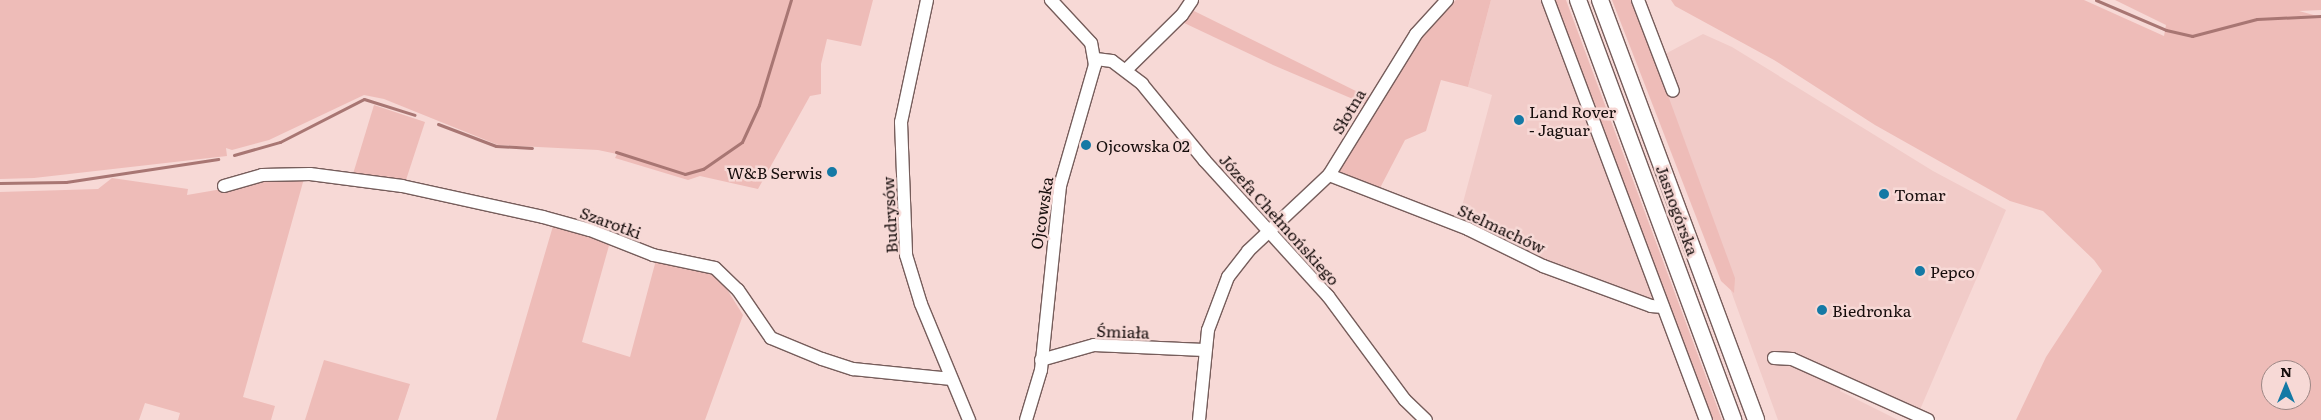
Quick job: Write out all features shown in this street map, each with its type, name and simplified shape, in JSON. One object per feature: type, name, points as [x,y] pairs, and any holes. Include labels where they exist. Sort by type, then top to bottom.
[{"type":"main road","name":"Jasnogórska","points":[[1578,0],[1734,420]]},
{"type":"main road","name":"Jasnogórska","points":[[1600,0],[1756,420]]},
{"type":"street","name":"Budrysów","points":[[927,0],[901,122],[906,256],[921,304],[969,420]]},
{"type":"street","points":[[1051,0],[1084,33],[1093,48],[1096,59]]},
{"type":"street","points":[[1126,70],[1192,0]]},
{"type":"street","name":"Słotna","points":[[1270,232],[1329,175],[1416,34],[1447,0]]},
{"type":"street","points":[[1548,0],[1706,420]]},
{"type":"street","points":[[1638,0],[1673,91]]},
{"type":"street","name":"Józefa Chełmońskiego","points":[[1096,59],[1112,61],[1126,70],[1328,296],[1405,400],[1426,420]]},
{"type":"street","name":"Ojcowska","points":[[1026,420],[1042,360],[1055,208],[1096,59]]},
{"type":"street","name":"Szarotki","points":[[224,186],[262,175],[310,174],[402,186],[544,217],[590,230],[653,255],[715,268],[738,290],[770,338],[822,360],[853,369],[951,379]]},
{"type":"street","name":"Stelmachów","points":[[1329,175],[1468,228],[1543,266],[1652,306],[1663,306]]},
{"type":"street","points":[[1199,420],[1204,350],[1208,330],[1228,278],[1248,250],[1270,232]]},
{"type":"street","name":"Śmiała","points":[[1042,360],[1094,345],[1204,350]]},
{"type":"street","points":[[1774,358],[1792,360],[1928,420]]},
{"type":"shaded area","points":[[0,0],[873,0],[861,46],[827,39],[821,64],[821,94],[810,96],[758,189],[700,176],[688,180],[615,158],[617,154],[598,150],[498,145],[384,99],[364,95],[269,140],[232,150],[226,148],[227,156],[34,178],[0,179]]},
{"type":"shaded area","points":[[1456,0],[1491,0],[1468,87],[1441,80],[1426,131],[1405,140],[1380,188],[1342,176],[1338,169],[1422,35],[1439,13]]},
{"type":"shaded area","points":[[1491,0],[1543,0],[1653,295],[1650,300],[1543,262],[1458,221],[1492,95],[1468,87]]},
{"type":"shaded area","points":[[1555,0],[1566,0],[1722,420],[1712,420]]},
{"type":"shaded area","points":[[1612,0],[1633,0],[1735,278],[1734,293],[1721,281]]},
{"type":"shaded area","points":[[1671,0],[2084,0],[2164,36],[2166,25],[2115,0],[2321,0],[2321,10],[2299,11],[2321,17],[2321,420],[2016,420],[2046,357],[2102,271],[2094,260],[2043,211],[2010,201],[1875,125],[1774,60],[1675,6]]},
{"type":"shaded area","points":[[1190,9],[1370,98],[1367,105],[1273,65],[1180,21]]},
{"type":"shaded area","points":[[1703,34],[1732,47],[1933,171],[2006,210],[1919,412],[1845,380],[1840,391],[1898,420],[1778,420],[1648,63]]},
{"type":"shaded area","points":[[374,105],[425,122],[405,183],[353,174]]},
{"type":"shaded area","points":[[305,175],[243,397],[275,406],[271,420],[178,420],[180,413],[145,403],[139,420],[0,420],[0,192],[98,189],[112,178],[188,189],[187,195]]},
{"type":"shaded area","points":[[553,226],[610,242],[582,342],[630,357],[656,260],[707,271],[723,283],[743,315],[705,420],[496,420]]},
{"type":"shaded area","points":[[324,360],[410,384],[398,420],[305,420]]},
{"type":"waterway","points":[[616,152],[685,174],[703,169],[742,142],[759,105],[791,0]]},
{"type":"waterway","points":[[2096,0],[2166,30],[2192,36],[2257,19],[2321,16]]},
{"type":"waterway","points":[[234,155],[280,142],[364,99],[415,115]]},
{"type":"waterway","points":[[438,124],[496,146],[532,148]]},
{"type":"waterway","points":[[0,183],[66,182],[218,159]]},
{"type":"place","name":"Land Rover - Jaguar","points":[[1519,120]]},
{"type":"place","name":"Ojcowska 02","points":[[1086,145]]},
{"type":"place","name":"W&B Serwis","points":[[832,172]]},
{"type":"place","name":"Tomar","points":[[1884,194]]},
{"type":"place","name":"Pepco","points":[[1920,271]]},
{"type":"place","name":"Biedronka","points":[[1822,310]]}]
